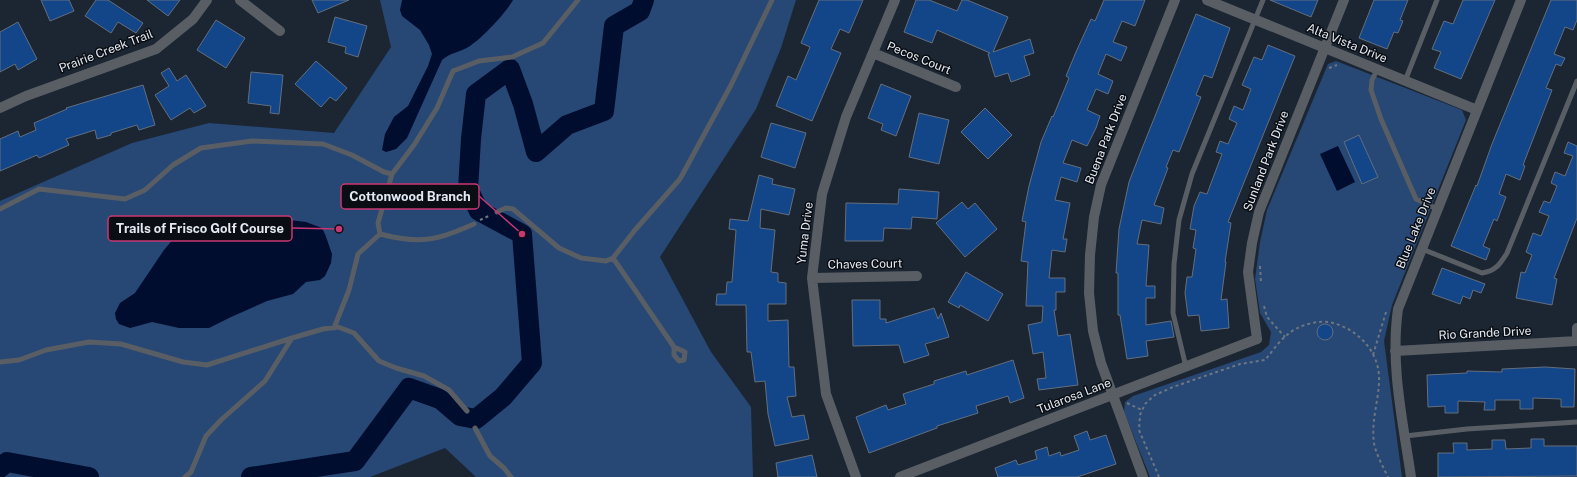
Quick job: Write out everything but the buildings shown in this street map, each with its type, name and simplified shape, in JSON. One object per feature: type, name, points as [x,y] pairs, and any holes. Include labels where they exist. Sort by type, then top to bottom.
[{"type":"street","name":"Prairie Creek Trail","points":[[0,108],[55,85],[156,49],[193,18],[207,0]]},
{"type":"street","points":[[240,0],[280,31]]},
{"type":"street","name":"Yuma Drive","points":[[856,477],[826,394],[812,278],[822,194],[846,117],[895,0]]},
{"type":"street","name":"Buena Park Drive","points":[[1143,477],[1101,363],[1093,331],[1089,294],[1090,255],[1094,218],[1101,185],[1175,0]]},
{"type":"street","name":"Alta Vista Drive","points":[[1208,0],[1324,49],[1477,110]]},
{"type":"street","name":"Sunland Park Drive","points":[[1257,339],[1248,272],[1259,212],[1344,0]]},
{"type":"street","name":"Blue Lake Drive","points":[[1411,477],[1397,381],[1395,332],[1398,309],[1521,0]]},
{"type":"street","name":"Pecos Court","points":[[873,53],[956,87]]},
{"type":"street","name":"Chaves Court","points":[[812,278],[917,276]]},
{"type":"street","points":[[1577,328],[1577,341]]},
{"type":"street","name":"Tularosa Lane","points":[[900,477],[1257,339]]},
{"type":"street","name":"Rio Grande Drive","points":[[1395,351],[1577,341]]},
{"type":"lane","points":[[380,234],[378,223],[392,174],[414,145],[437,108],[453,71],[479,61],[512,57],[543,43],[578,0]]},
{"type":"lane","points":[[497,212],[506,208],[513,209],[558,248],[581,258],[606,261],[613,258],[635,230],[680,179],[732,85],[772,0]]},
{"type":"lane","points":[[1186,367],[1173,313],[1174,264],[1179,220],[1192,174],[1263,0]]},
{"type":"lane","points":[[1405,81],[1437,0]]},
{"type":"lane","points":[[1377,70],[1372,80],[1371,90],[1381,119],[1416,199],[1438,209]]},
{"type":"lane","points":[[1422,249],[1482,273],[1491,272],[1498,266],[1507,253],[1577,81]]},
{"type":"lane","points":[[0,209],[39,189],[125,199],[146,190],[173,165],[201,148],[252,141],[323,144],[352,155],[384,172],[392,174]]},
{"type":"lane","points":[[380,234],[396,238],[429,239],[454,232],[474,224]]},
{"type":"lane","points":[[334,328],[349,290],[358,254],[380,234]]},
{"type":"lane","points":[[613,258],[674,347]]},
{"type":"lane","points":[[0,362],[19,360],[46,350],[90,342],[121,344],[183,362],[207,365],[323,329],[338,328],[354,333],[379,361],[396,368],[424,376],[449,390],[467,411]]},
{"type":"lane","points":[[185,477],[191,472],[206,436],[221,420],[265,382],[292,338]]},
{"type":"lane","points":[[1405,436],[1467,428],[1577,422]]},
{"type":"lane","points":[[475,428],[490,456],[504,468],[511,477]]},
{"type":"path","points":[[1332,62],[1333,66]]},
{"type":"path","points":[[1327,74],[1330,67],[1337,64],[1344,67]]},
{"type":"path","points":[[474,224],[497,212]]},
{"type":"path","points":[[1261,262],[1261,286]]},
{"type":"path","points":[[1263,300],[1267,317],[1285,337]]},
{"type":"path","points":[[1373,355],[1387,309]]},
{"type":"path","points":[[1159,477],[1139,430],[1140,415],[1145,404],[1155,395],[1173,387],[1240,364],[1265,360],[1291,332],[1312,323],[1330,322],[1345,326],[1365,341],[1377,364],[1380,380],[1374,429],[1374,444],[1388,477]]},
{"type":"path","points":[[1127,403],[1143,410]]},
{"type":"shaded area","points":[[380,0],[796,0],[781,48],[756,109],[660,257],[711,352],[751,407],[753,477],[476,477],[445,448],[370,477],[0,477],[0,201],[132,143],[209,123],[334,133],[391,47]]},
{"type":"shaded area","points":[[402,0],[513,0],[499,18],[475,42],[442,60],[407,138],[396,149],[386,152],[382,150],[385,134],[394,117],[408,106],[428,66],[432,54],[429,45],[420,30],[402,16],[400,10]]},
{"type":"shaded area","points":[[1336,61],[1462,110],[1466,120],[1392,305],[1384,341],[1402,477],[1150,477],[1124,412],[1125,402],[1133,396],[1261,352],[1269,345],[1271,332],[1260,313],[1255,279],[1260,242],[1267,210],[1328,64]]},
{"type":"shaded area","points":[[1338,146],[1355,182],[1337,191],[1320,154]]},
{"type":"shaded area","points":[[281,219],[306,222],[322,228],[332,254],[331,263],[325,276],[320,280],[306,282],[293,294],[267,301],[209,328],[179,328],[152,322],[130,328],[119,324],[115,313],[120,303],[135,293],[164,250],[180,231],[190,223],[198,221],[210,222],[244,230]]},
{"type":"waterway","points":[[251,477],[355,461],[409,388],[440,399],[460,416],[476,419],[503,397],[532,363],[522,234],[479,211],[468,189],[471,139],[476,94],[510,69],[523,104],[536,152],[567,125],[604,111],[614,26],[640,11],[644,0]]},
{"type":"waterway","points":[[0,468],[7,462],[89,477]]},
{"type":"place","name":"Trails of Frisco Golf Course","points":[[339,229]]},
{"type":"place","name":"Cottonwood Branch","points":[[522,234]]}]
